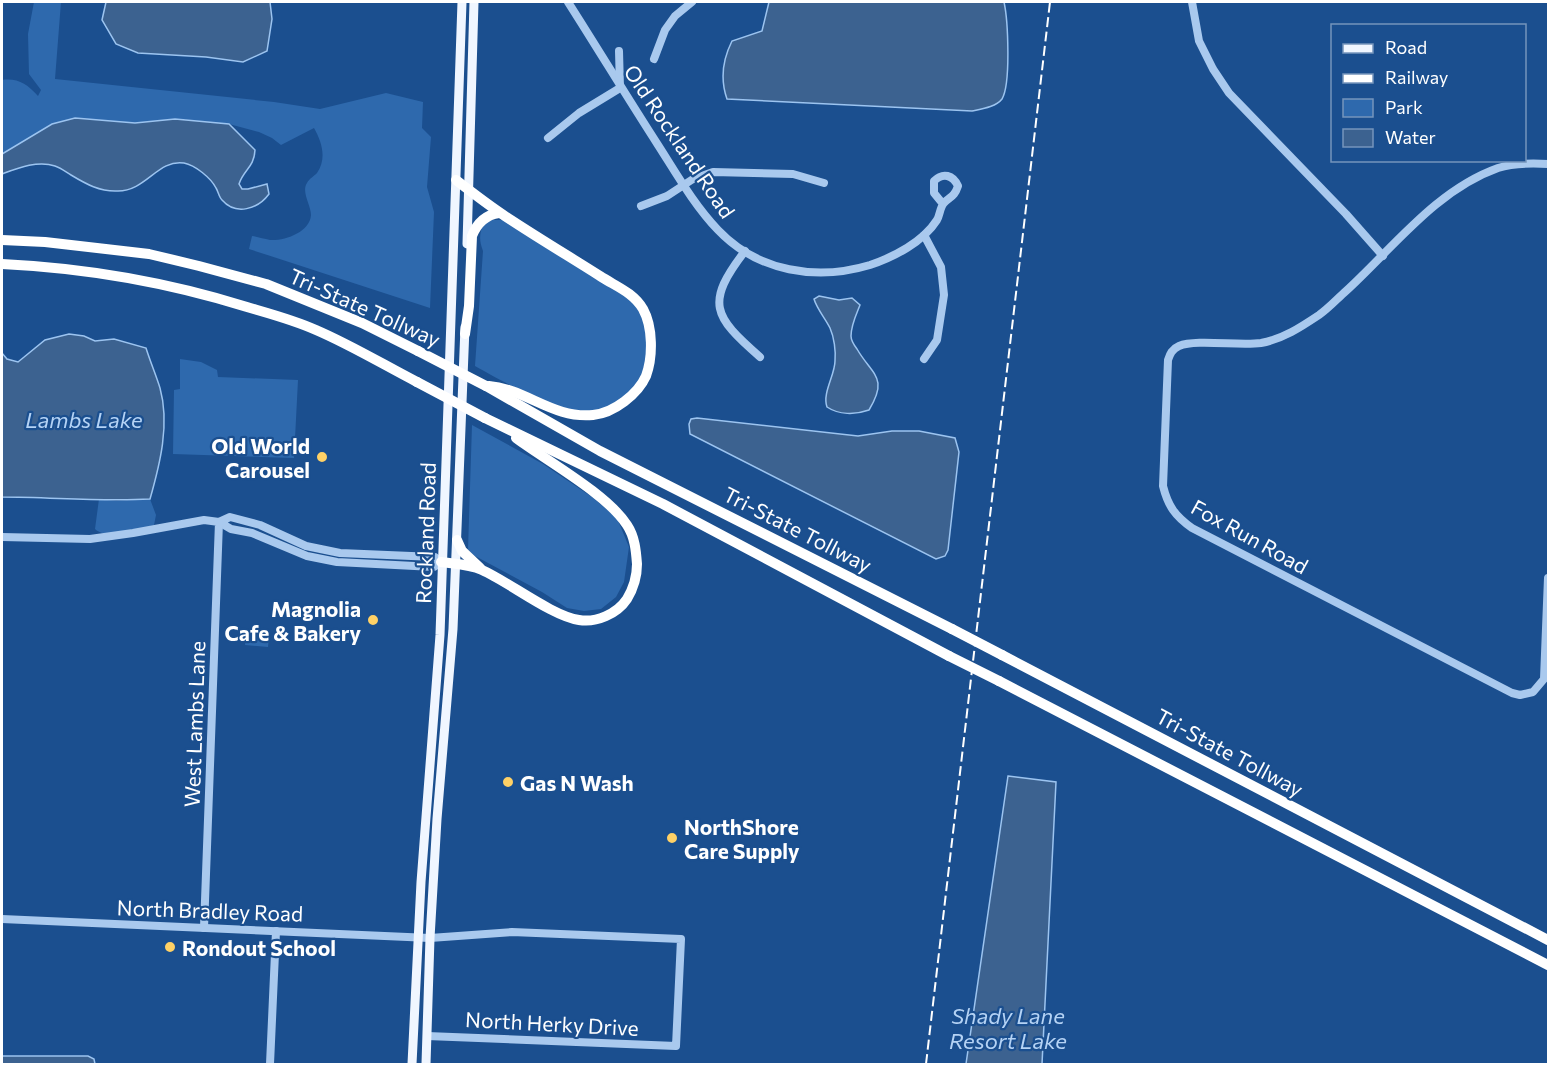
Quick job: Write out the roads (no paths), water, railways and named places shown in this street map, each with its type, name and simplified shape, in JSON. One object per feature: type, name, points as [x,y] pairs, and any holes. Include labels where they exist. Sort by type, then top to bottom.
[{"type":"highway","points":[[456,180],[499,213],[627,291],[643,309],[649,328],[651,349],[642,385],[625,400],[603,413],[584,415],[561,412],[500,387],[486,386]]},
{"type":"highway","points":[[465,334],[469,306],[472,236],[476,225],[485,217],[499,213]]},
{"type":"highway","name":"Tri-State Tollway","points":[[2,240],[45,242],[149,254],[275,288],[362,323],[486,386],[600,451],[952,629],[1548,940]]},
{"type":"highway","name":"Tri-State Tollway","points":[[2,264],[94,272],[148,282],[223,299],[317,330],[496,424],[663,504],[949,656],[1548,965]]},
{"type":"highway","points":[[441,562],[471,566],[482,570],[561,615],[586,621],[606,616],[617,610],[626,601],[631,591],[637,569],[636,548],[628,526],[616,511],[496,424]]},
{"type":"highway","points":[[457,540],[462,551],[482,570]]},
{"type":"main road","name":"Rockland Road","points":[[412,1065],[418,937],[439,654],[462,2]]},
{"type":"main road","name":"Rockland Road","points":[[426,1065],[437,819],[453,629],[456,564],[474,2]]},
{"type":"street","name":"Old Rockland Road","points":[[568,2],[620,88],[685,186],[719,231],[745,251],[768,264],[809,273],[845,271],[876,263],[924,236],[939,218],[943,204]]},
{"type":"street","points":[[654,59],[665,30],[675,16],[692,2]]},
{"type":"street","points":[[1192,2],[1199,40],[1213,69],[1229,93],[1383,256]]},
{"type":"street","points":[[548,138],[579,113],[620,88],[619,51]]},
{"type":"street","name":"Fox Run Road","points":[[1548,164],[1511,165],[1483,175],[1436,205],[1323,312],[1284,336],[1262,342],[1180,346],[1170,353],[1163,486],[1175,515],[1192,528],[1512,693],[1533,692],[1544,679],[1548,578]]},
{"type":"street","points":[[641,206],[667,196],[693,179],[712,172],[793,174],[824,183]]},
{"type":"street","points":[[924,236],[941,267],[944,295],[937,340],[924,359]]},
{"type":"street","points":[[745,251],[724,281],[719,294],[719,306],[724,319],[736,336],[760,357]]},
{"type":"street","points":[[2,537],[90,539],[204,520],[219,522],[231,529],[252,533],[307,556],[333,562],[434,567],[441,562],[435,557],[335,552],[306,546],[252,523],[230,517],[219,522]]},
{"type":"street","name":"West Lambs Lane","points":[[204,928],[219,522]]},
{"type":"street","points":[[293,550],[297,542]]},
{"type":"street","points":[[333,562],[335,552]]},
{"type":"street","points":[[379,565],[380,555]]},
{"type":"street","name":"North Bradley Road","points":[[2,919],[430,938],[512,932],[681,939],[676,1047]]},
{"type":"street","points":[[270,1065],[276,931]]},
{"type":"street","name":"North Herky Drive","points":[[427,1035],[676,1047]]},
{"type":"water","points":[[106,2],[270,2],[272,19],[267,51],[243,62],[206,57],[138,53],[116,44],[102,20]]},
{"type":"water","points":[[769,2],[1004,2],[1008,66],[1002,99],[992,106],[972,111],[727,99],[723,77],[724,63],[732,41],[762,31]]},
{"type":"water","points":[[75,118],[135,123],[175,119],[229,124],[255,150],[253,161],[239,184],[242,189],[248,189],[267,184],[269,194],[253,207],[234,208],[222,200],[207,176],[193,166],[184,163],[167,166],[136,186],[118,191],[93,187],[48,164],[28,166],[2,174],[2,154],[52,124]]},
{"type":"water","points":[[819,296],[839,300],[852,298],[860,305],[851,338],[873,371],[878,383],[875,399],[869,410],[847,413],[837,412],[827,407],[826,396],[834,366],[835,349],[830,328],[814,299]]},
{"type":"water","name":"Lambs Lake","points":[[69,334],[84,336],[95,341],[114,339],[146,348],[160,388],[164,416],[160,458],[150,499],[2,497],[2,353],[7,359],[18,362],[45,340]]},
{"type":"water","points":[[691,419],[858,436],[892,431],[919,431],[955,438],[959,452],[948,550],[945,556],[936,559],[690,434]]},
{"type":"water","name":"Shady Lane Resort Lake","points":[[1008,776],[1056,782],[1042,1064],[966,1064]]},
{"type":"water","points":[[2,1056],[88,1056],[94,1059],[95,1064],[2,1064]]},
{"type":"railway","points":[[926,1064],[1050,2]]},
{"type":"place","name":"Old World Carousel","points":[[322,457]]},
{"type":"place","name":"Magnolia Cafe & Bakery","points":[[373,620]]},
{"type":"place","name":"Gas N Wash","points":[[508,782]]},
{"type":"place","name":"NorthShore Care Supply","points":[[672,838]]},
{"type":"place","name":"Rondout School","points":[[170,947]]}]
